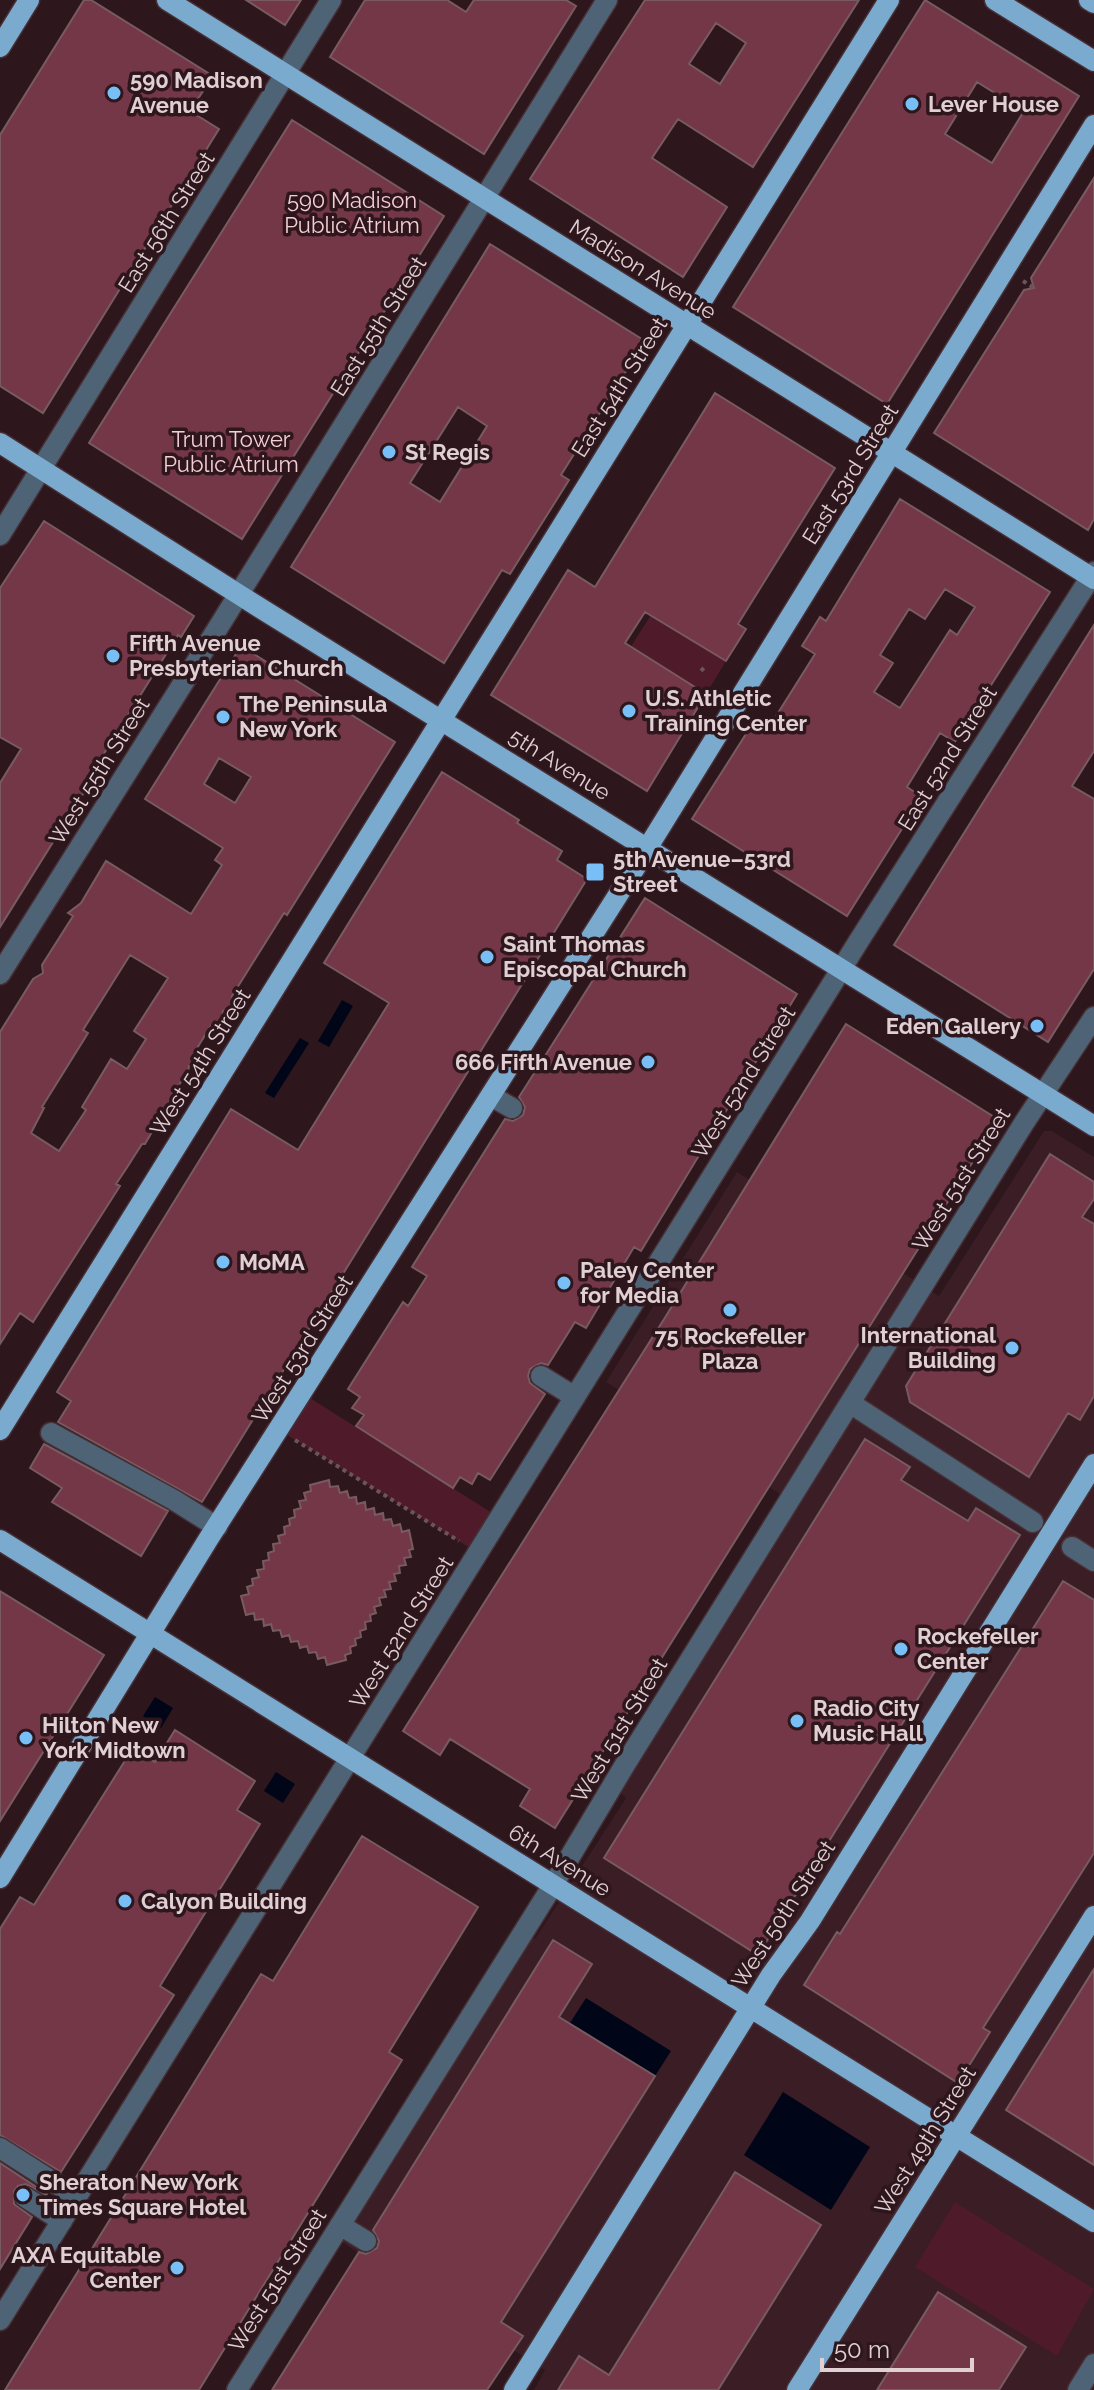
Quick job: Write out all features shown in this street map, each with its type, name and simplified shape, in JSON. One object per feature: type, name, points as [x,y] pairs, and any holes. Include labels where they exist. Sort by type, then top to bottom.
[{"type":"main road","points":[[0,47],[29,0]]},
{"type":"main road","name":"Madison Avenue","points":[[167,0],[1093,576]]},
{"type":"main road","name":"East 54th Street","points":[[441,719],[889,0]]},
{"type":"main road","points":[[995,0],[1094,61]]},
{"type":"main road","points":[[1089,0],[1094,3]]},
{"type":"main road","name":"East 53rd Street","points":[[647,847],[1094,125]]},
{"type":"main road","name":"5th Avenue","points":[[0,443],[1094,1126]]},
{"type":"main road","name":"West 54th Street","points":[[0,1430],[441,719]]},
{"type":"main road","name":"West 53rd Street","points":[[0,1878],[217,1527],[647,847]]},
{"type":"main road","name":"West 50th Street","points":[[514,2390],[1094,1464]]},
{"type":"main road","name":"6th Avenue","points":[[0,1540],[1094,2222]]},
{"type":"main road","name":"West 49th Street","points":[[797,2390],[1094,1916]]},
{"type":"street","name":"East 56th Street","points":[[0,535],[331,0]]},
{"type":"street","name":"East 55th Street","points":[[239,594],[607,0]]},
{"type":"street","name":"East 52nd Street","points":[[843,970],[1093,576]]},
{"type":"street","name":"West 55th Street","points":[[0,974],[239,594]]},
{"type":"street","name":"West 52nd Street","points":[[0,2320],[843,970]]},
{"type":"street","name":"West 51st Street","points":[[237,2390],[850,1403],[1094,1017]]},
{"type":"street","points":[[491,1096],[512,1108]]},
{"type":"street","points":[[541,1376],[575,1397]]},
{"type":"street","points":[[850,1403],[1033,1522]]},
{"type":"street","points":[[51,1433],[217,1527]]},
{"type":"street","points":[[1072,1547],[1094,1561]]},
{"type":"street","points":[[0,2148],[77,2197]]},
{"type":"street","points":[[25,2197],[62,2221]]},
{"type":"street","points":[[340,2225],[366,2241]]},
{"type":"street","points":[[1078,2390],[1094,2364]]},
{"type":"path","points":[[1023,281],[1034,288]]},
{"type":"path","points":[[279,1430],[459,1541]]},
{"type":"path","points":[[107,2179],[126,2192]]},
{"type":"shaded area","points":[[651,615],[726,661],[706,694],[630,648]]},
{"type":"shaded area","name":"Rockefeller Center","points":[[1044,1131],[1052,1131],[1094,1157],[1094,2390],[534,2390],[545,2370],[340,2241],[529,1936],[535,1939],[626,1798],[619,1792],[797,1505],[606,1382],[737,1172],[826,1227],[828,1225],[939,1296]]},
{"type":"shaded area","points":[[302,1393],[500,1518],[478,1553],[279,1430]]},
{"type":"shaded area","points":[[955,2202],[1094,2289],[1057,2356],[915,2267]]},
{"type":"water","points":[[342,1000],[353,1006],[329,1047],[318,1041]]},
{"type":"water","points":[[300,1038],[309,1043],[274,1098],[265,1093]]},
{"type":"water","points":[[155,1697],[173,1708],[161,1728],[143,1716]]},
{"type":"water","points":[[276,1772],[295,1784],[283,1803],[264,1791]]},
{"type":"water","points":[[586,1998],[671,2051],[655,2076],[570,2023]]},
{"type":"water","points":[[783,2092],[870,2147],[831,2210],[744,2155]]},
{"type":"building","points":[[84,0],[91,0],[213,76],[190,111],[219,129],[43,413],[0,386],[0,135]]},
{"type":"building","points":[[246,0],[301,0],[285,25]]},
{"type":"building","points":[[365,0],[447,0],[466,12],[474,0],[566,0],[576,6],[484,154],[330,57]]},
{"type":"building","points":[[645,0],[859,0],[753,167],[678,119],[652,158],[727,207],[683,277],[530,179]],"holes":[[[716,23],[746,43],[720,84],[689,64]]]},
{"type":"building","points":[[925,0],[1079,96],[887,404],[733,307]],"holes":[[[977,82],[1024,111],[992,163],[945,134]]]},
{"type":"building","points":[[292,120],[444,216],[242,539],[89,443]]},
{"type":"building","points":[[1094,178],[1094,519],[1088,530],[934,433],[1024,290],[1034,288],[1031,278]]},
{"type":"building","points":[[490,244],[645,341],[561,475],[569,480],[510,574],[502,570],[444,663],[291,567]],"holes":[[[458,407],[487,426],[440,502],[410,483]]]},
{"type":"building","points":[[715,393],[835,468],[738,624],[746,629],[726,661],[645,612],[625,643],[706,694],[647,791],[491,695],[568,570],[595,587]]},
{"type":"building","points":[[900,499],[1050,592],[955,742],[940,733],[907,787],[922,797],[847,916],[692,819],[753,723],[766,732],[815,654],[802,646],[820,617],[826,621]],"holes":[[[945,589],[975,607],[957,635],[950,630],[900,708],[874,692],[893,663],[880,655],[909,609],[925,619]]]},
{"type":"building","points":[[44,521],[194,616],[181,637],[178,635],[95,768],[98,770],[0,927],[0,783],[21,749],[0,737],[0,588]]},
{"type":"building","points":[[1094,625],[1094,751],[1072,786],[1094,799],[1094,969],[1048,1042],[894,945]]},
{"type":"building","points":[[241,646],[395,742],[287,915],[284,913],[232,996],[231,1007],[223,1011],[222,1022],[212,1024],[194,1053],[198,1062],[189,1066],[187,1078],[182,1080],[145,1144],[142,1144],[116,1184],[120,1186],[33,1322],[20,1313],[0,1344],[0,1032],[33,979],[43,973],[42,965],[73,916],[68,913],[81,903],[106,861],[191,914],[222,865],[215,860],[223,848],[145,799]],"holes":[[[219,758],[251,777],[235,803],[204,784]],[[130,955],[168,978],[134,1031],[146,1039],[127,1069],[111,1059],[82,1107],[86,1110],[59,1151],[31,1133],[42,1107],[88,1033],[83,1030]]]},
{"type":"building","points":[[442,772],[562,851],[557,860],[587,879],[202,1502],[58,1422],[71,1401],[57,1392],[231,1109],[298,1150],[389,1003],[324,963]]},
{"type":"building","points":[[645,898],[797,994],[641,1251],[634,1247],[586,1328],[575,1322],[548,1365],[541,1363],[530,1369],[530,1383],[545,1394],[490,1480],[478,1473],[472,1484],[460,1477],[453,1488],[356,1426],[364,1415],[352,1408],[360,1397],[348,1389],[403,1302],[408,1306],[427,1276],[412,1267],[505,1119],[513,1121],[523,1115],[525,1107],[519,1097]]},
{"type":"building","points":[[846,1024],[999,1120],[555,1828],[520,1806],[530,1789],[450,1739],[440,1755],[403,1731],[666,1316]]},
{"type":"building","name":"International Building","points":[[1050,1154],[1094,1182],[1094,1199],[1082,1217],[1094,1224],[1094,1396],[1080,1420],[1068,1413],[1029,1477],[910,1402],[906,1386]]},
{"type":"building","points":[[865,1439],[910,1467],[901,1480],[968,1521],[976,1508],[1020,1535],[758,1955],[604,1858]]},
{"type":"building","points":[[44,1444],[168,1511],[141,1556],[52,1502],[62,1488],[30,1468]]},
{"type":"building","points":[[329,1480],[330,1487],[338,1486],[340,1493],[347,1491],[349,1498],[356,1497],[357,1504],[365,1502],[366,1510],[374,1508],[375,1515],[383,1513],[384,1520],[391,1519],[393,1526],[400,1524],[402,1532],[409,1530],[413,1549],[409,1550],[411,1557],[404,1558],[406,1565],[399,1566],[400,1573],[394,1574],[396,1581],[389,1582],[391,1589],[384,1590],[386,1597],[379,1598],[381,1605],[374,1607],[376,1613],[370,1615],[371,1621],[365,1622],[366,1629],[360,1631],[361,1637],[355,1639],[356,1645],[350,1647],[351,1653],[345,1655],[346,1660],[327,1665],[325,1657],[318,1659],[316,1652],[309,1653],[307,1646],[300,1648],[298,1641],[291,1642],[289,1635],[282,1637],[280,1630],[273,1631],[271,1624],[264,1626],[263,1619],[255,1620],[254,1613],[246,1615],[241,1596],[249,1594],[247,1587],[253,1585],[252,1579],[259,1577],[257,1570],[264,1569],[263,1561],[269,1560],[268,1553],[274,1551],[273,1544],[280,1543],[278,1536],[285,1534],[284,1527],[290,1525],[289,1519],[295,1517],[294,1510],[301,1508],[299,1501],[306,1500],[304,1493],[311,1491],[310,1485]]},
{"type":"building","points":[[1063,1581],[1094,1600],[1094,1853],[983,2028],[990,2032],[958,2083],[804,1985],[837,1932],[840,1934]]},
{"type":"building","name":"Hilton New York Midtown","points":[[0,1591],[104,1655],[0,1821]]},
{"type":"building","name":"Calyon Building","points":[[175,1730],[255,1781],[237,1810],[260,1824],[160,1986],[174,1995],[61,2172],[0,2135],[0,1929],[20,1897],[34,1905],[133,1748],[155,1762]]},
{"type":"building","points":[[362,1836],[478,1907],[389,2052],[402,2060],[199,2390],[5,2390],[261,1974],[273,1981]]},
{"type":"building","points":[[553,1940],[592,1964],[559,2017],[655,2076],[501,2322],[523,2336],[487,2390],[272,2390],[359,2252],[366,2254],[377,2248],[379,2241],[373,2230]]},
{"type":"building","points":[[1094,1969],[1094,2165],[1006,2110]]},
{"type":"building","points":[[0,2163],[47,2194],[26,2184],[14,2191],[14,2204],[32,2217],[0,2269]]},
{"type":"building","points":[[735,2172],[821,2225],[718,2390],[558,2390],[579,2356],[609,2375]]},
{"type":"building","points":[[938,2292],[1026,2347],[999,2390],[877,2390]]},
{"type":"place","name":"590 Madison Avenue","points":[[114,93]]},
{"type":"place","name":"Lever House","points":[[912,104]]},
{"type":"place","name":"St Regis","points":[[389,452]]},
{"type":"place","name":"Fifth Avenue Presbyterian Church","points":[[113,656]]},
{"type":"place","name":"U.S. Athletic Training Center","points":[[629,711]]},
{"type":"place","name":"The Peninsula New York","points":[[223,717]]},
{"type":"place","name":"5th Avenue–53rd Street","points":[[595,872]]},
{"type":"place","name":"Saint Thomas Episcopal Church","points":[[487,957]]},
{"type":"place","name":"Eden Gallery","points":[[1037,1026]]},
{"type":"place","name":"666 Fifth Avenue","points":[[648,1062]]},
{"type":"place","name":"MoMA","points":[[223,1262]]},
{"type":"place","name":"Paley Center for Media","points":[[564,1283]]},
{"type":"place","name":"75 Rockefeller Plaza","points":[[730,1310]]},
{"type":"place","name":"International Building","points":[[1012,1348]]},
{"type":"place","name":"Rockefeller Center","points":[[901,1649]]},
{"type":"place","name":"Radio City Music Hall","points":[[797,1721]]},
{"type":"place","name":"Hilton New York Midtown","points":[[26,1738]]},
{"type":"place","name":"Calyon Building","points":[[125,1901]]},
{"type":"place","name":"Sheraton New York Times Square Hotel","points":[[23,2195]]},
{"type":"place","name":"AXA Equitable Center","points":[[177,2268]]},
{"type":"park label","name":"590 Madison Public Atrium","points":[[352,212]]},
{"type":"park label","name":"Trum Tower Public Atrium","points":[[231,452]]}]
